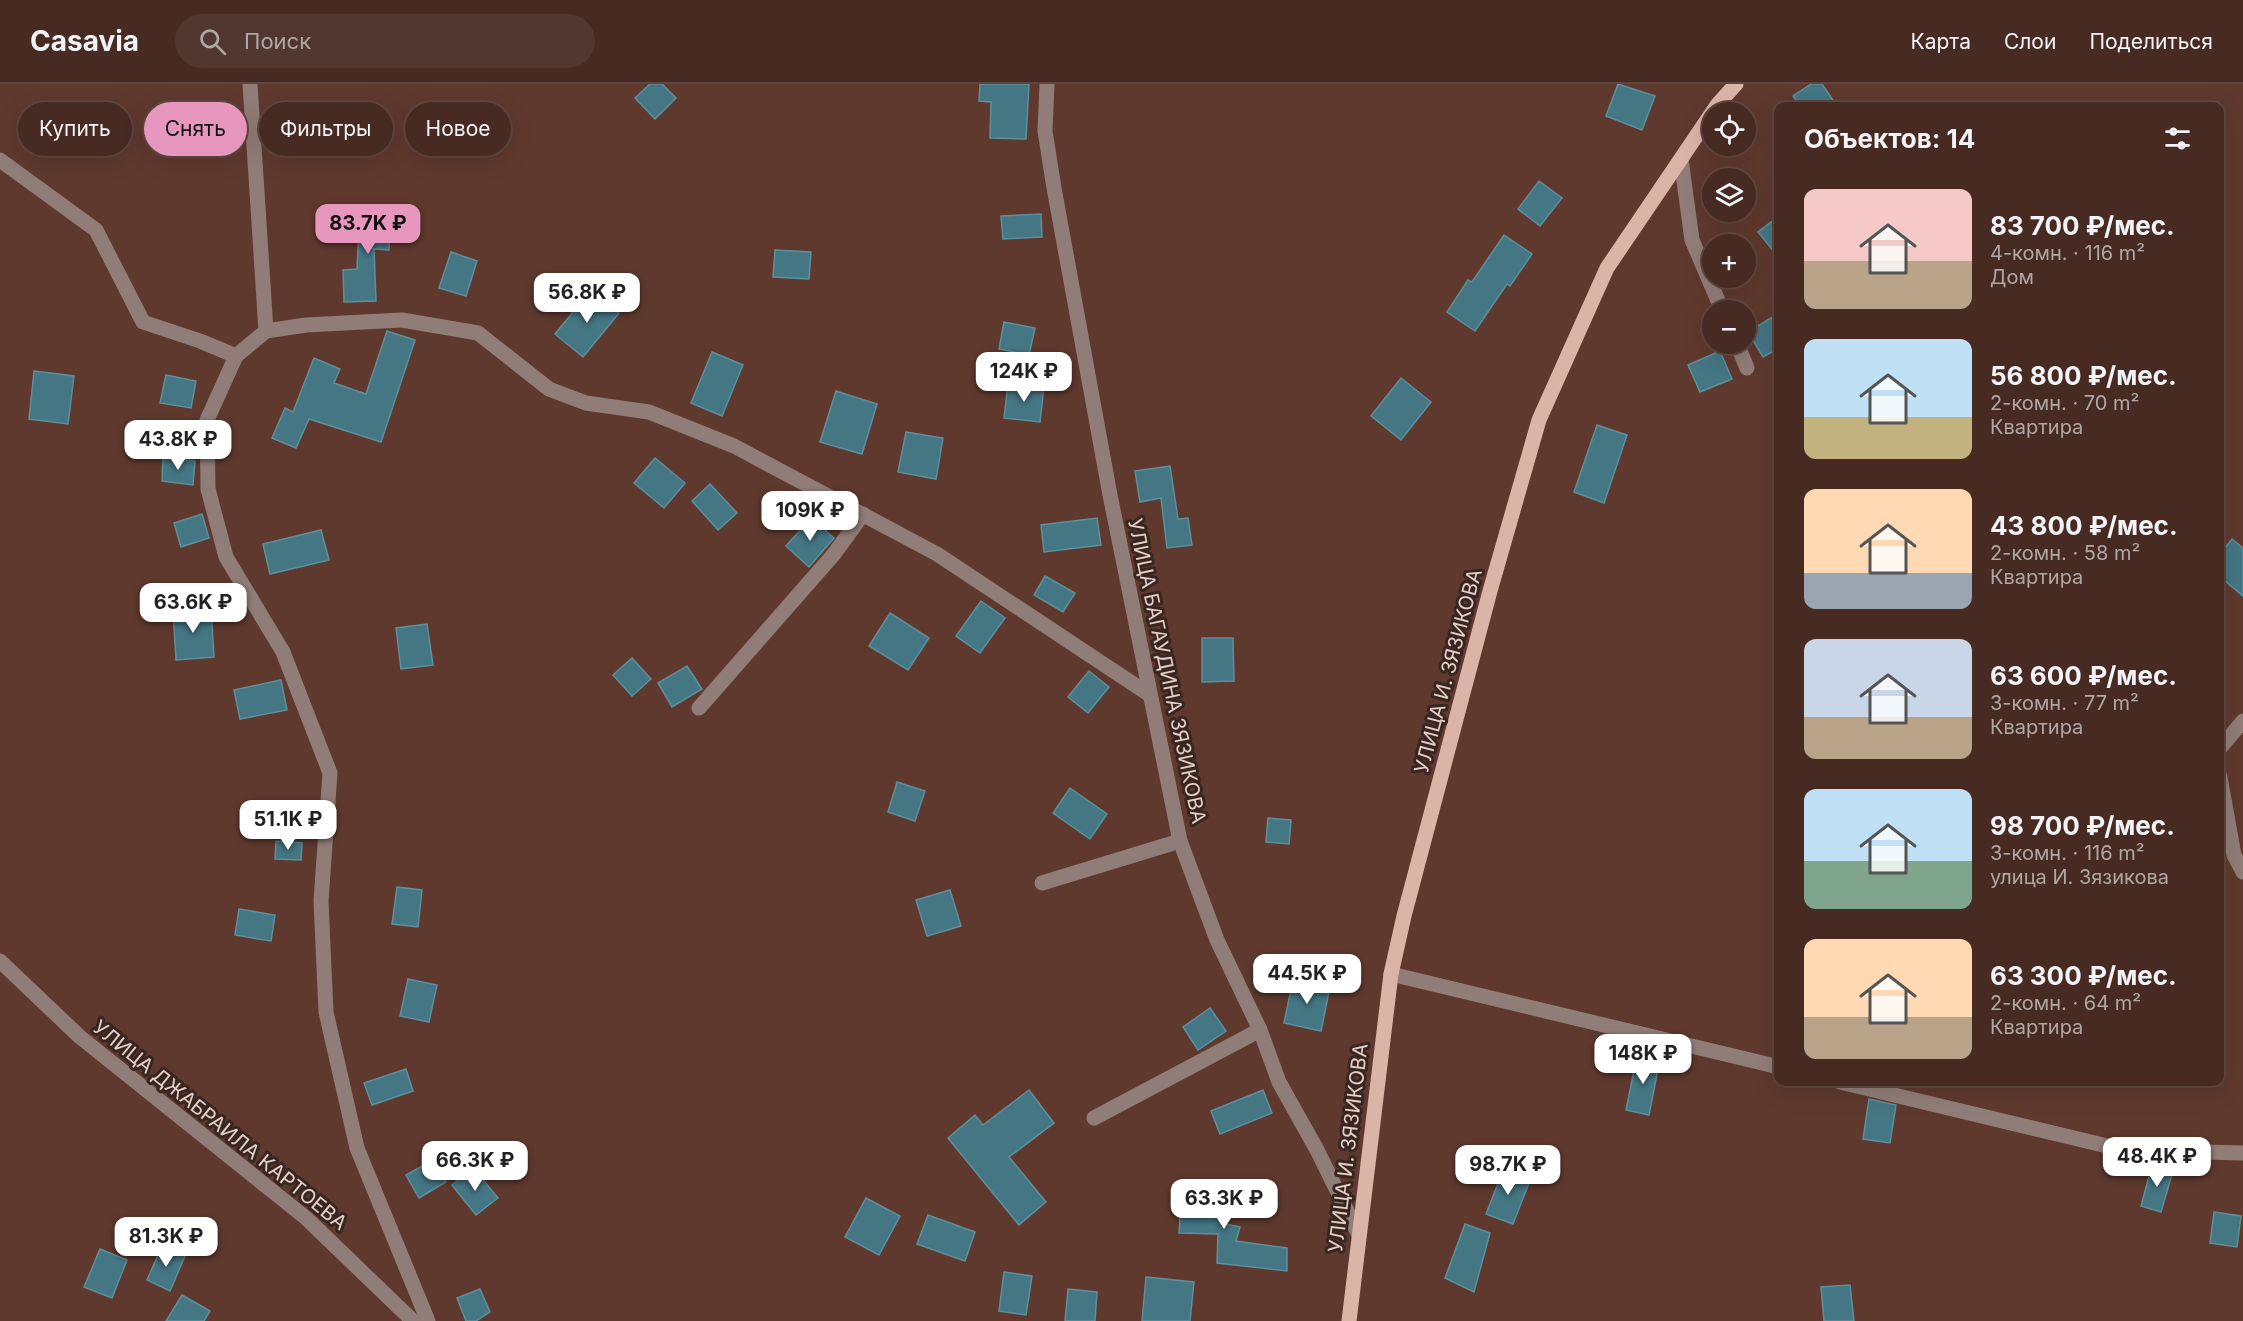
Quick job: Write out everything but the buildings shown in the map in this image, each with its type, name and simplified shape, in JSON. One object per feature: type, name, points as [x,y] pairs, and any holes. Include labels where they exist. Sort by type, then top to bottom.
[{"type":"main road","name":"УЛИЦА И. ЗЯЗИКОВА","points":[[1349,1321],[1391,974],[1404,916],[1484,614],[1539,420],[1606,268],[1718,105],[1736,84]]},
{"type":"street","points":[[250,84],[266,331]]},
{"type":"street","name":"УЛИЦА БАГАУДИНА ЗЯЗИКОВА","points":[[1047,84],[1045,131],[1054,188],[1110,495],[1180,841],[1217,940],[1260,1030],[1279,1082],[1317,1150],[1358,1233]]},
{"type":"street","points":[[1681,159],[1692,240],[1718,300]]},
{"type":"street","points":[[0,160],[96,230],[142,322],[200,341],[236,356]]},
{"type":"street","points":[[428,1321],[357,1148],[326,1012],[321,901],[330,773],[283,652],[226,557],[207,489],[207,420],[236,356],[266,331],[306,325],[402,320],[478,333],[549,389],[586,403],[649,412],[724,442],[863,514],[937,554],[1150,695]]},
{"type":"street","points":[[1741,354],[1747,368]]},
{"type":"street","points":[[699,708],[834,554],[863,514]]},
{"type":"street","points":[[2224,743],[2243,721]]},
{"type":"street","points":[[2224,799],[2234,855],[2243,872]]},
{"type":"street","points":[[1042,883],[1180,841]]},
{"type":"street","name":"УЛИЦА ДЖАБРАИЛА КАРТОЕВА","points":[[0,962],[80,1037],[306,1218],[413,1321]]},
{"type":"street","points":[[1391,974],[1774,1066]]},
{"type":"street","points":[[1094,1118],[1260,1030]]},
{"type":"street","points":[[1857,1086],[2124,1150],[2243,1153]]}]
